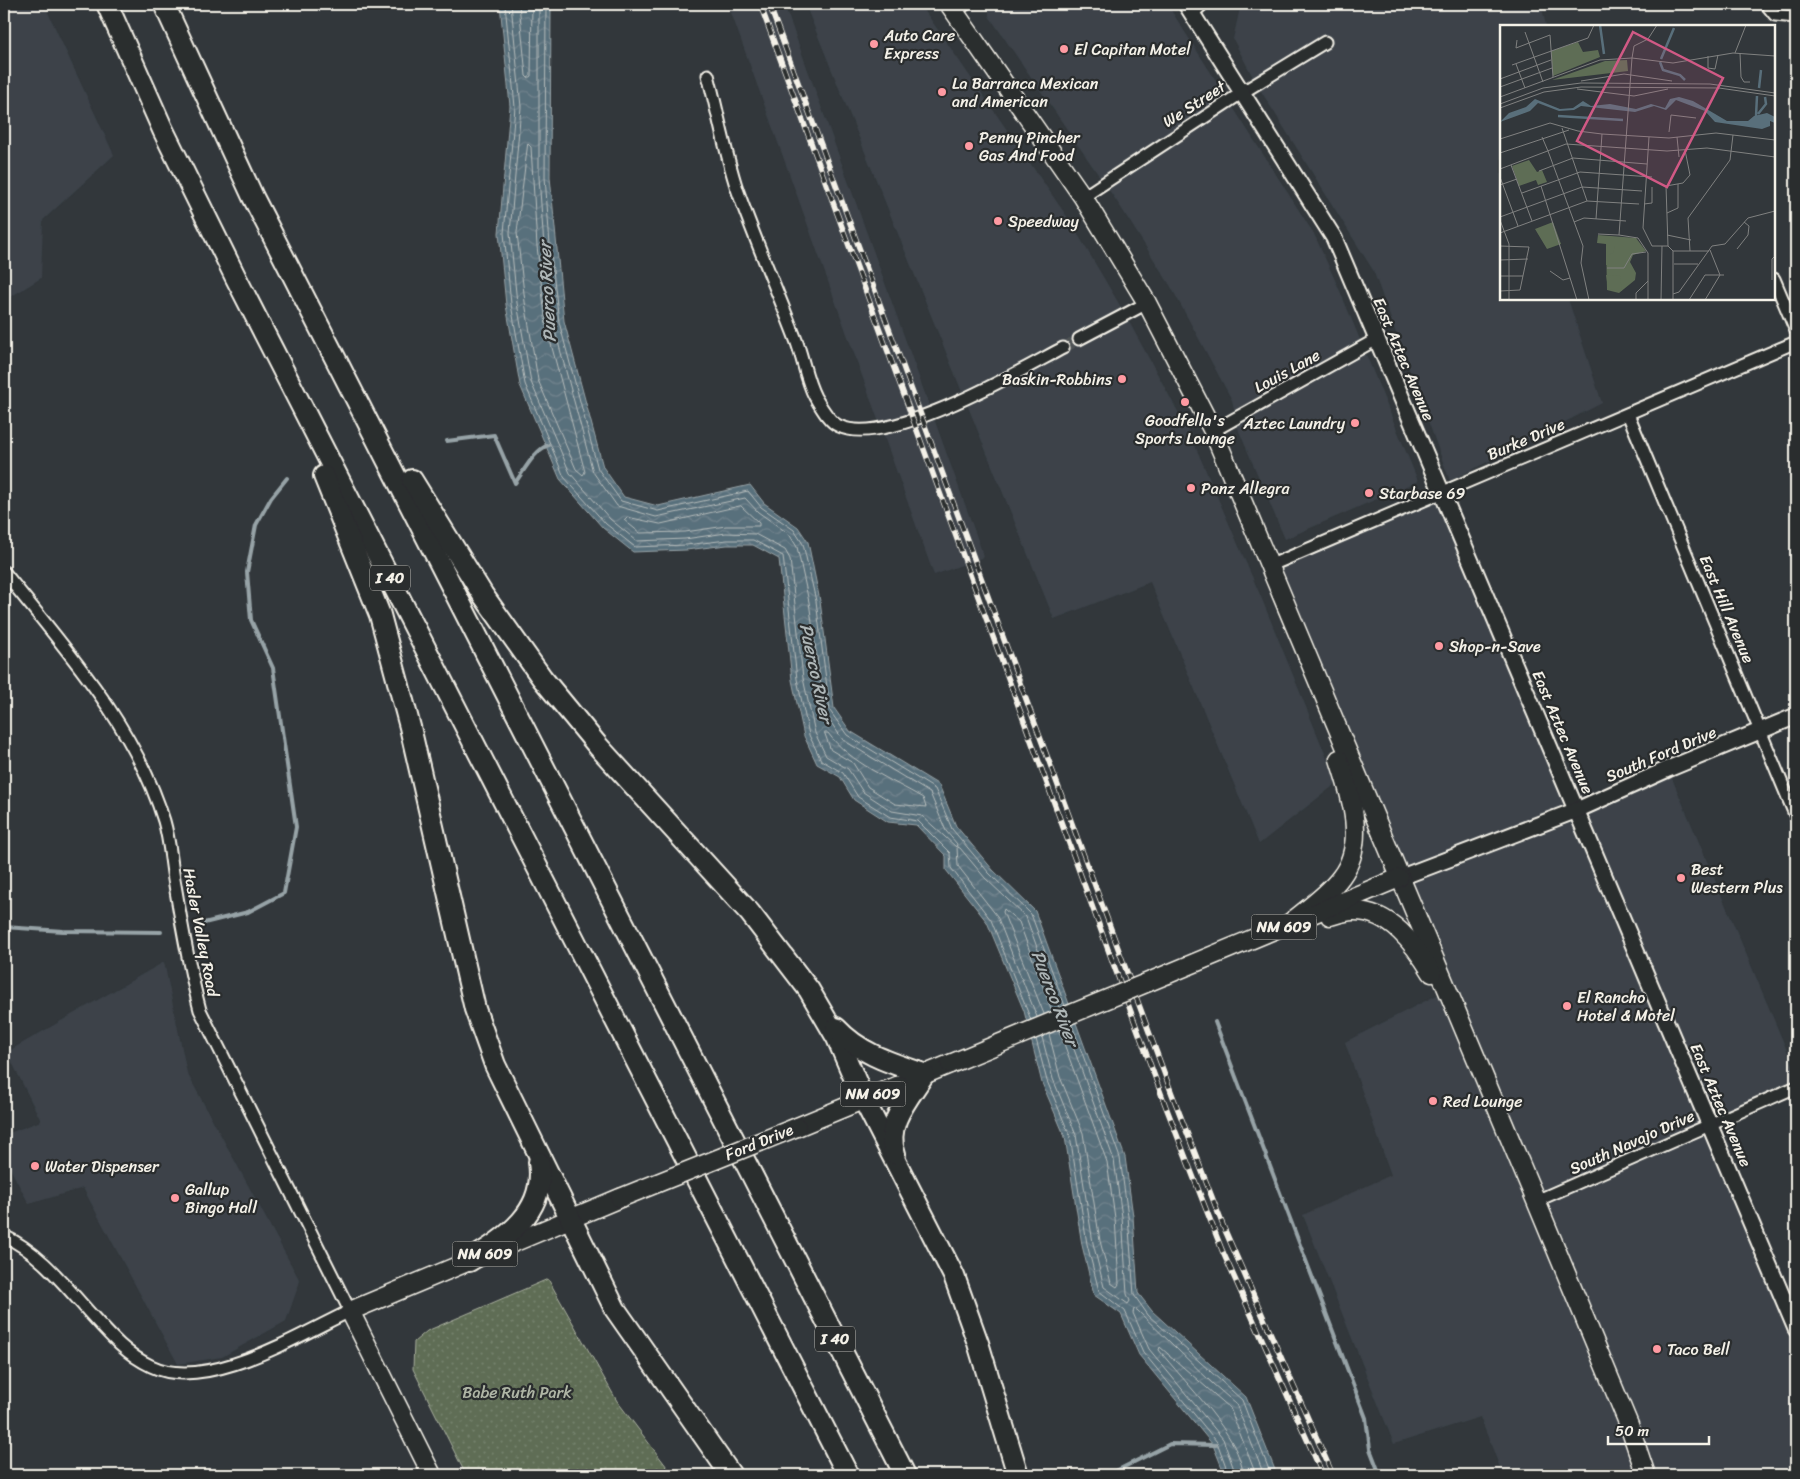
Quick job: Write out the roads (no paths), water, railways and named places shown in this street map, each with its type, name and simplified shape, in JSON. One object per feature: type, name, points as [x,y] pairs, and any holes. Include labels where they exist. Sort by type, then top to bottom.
[{"type":"highway","name":"I 40","points":[[107,4],[163,130],[235,276],[848,1475]]},
{"type":"highway","name":"I 40","points":[[164,4],[253,197],[905,1475]]},
{"type":"highway","points":[[235,276],[342,517],[380,615],[410,727],[475,1009],[495,1065],[615,1309],[730,1475]]},
{"type":"highway","points":[[321,328],[482,595],[542,678],[598,746],[750,913],[809,990],[831,1023],[848,1042],[887,1062],[924,1074],[893,1125],[891,1144],[905,1184]]},
{"type":"highway","points":[[809,990],[837,1038],[863,1098],[905,1184],[954,1276],[978,1343],[1018,1475]]},
{"type":"highway","points":[[469,1261],[504,1239],[532,1208],[540,1176],[535,1148]]},
{"type":"main road","points":[[956,6],[1083,196],[1147,303],[1213,431],[1629,1425],[1646,1475]]},
{"type":"main road","name":"East Aztec Avenue","points":[[1194,7],[1243,92],[1334,238],[1796,1329]]},
{"type":"main road","points":[[1286,926],[1340,879],[1352,861],[1355,846],[1355,826],[1348,788],[1303,646]]},
{"type":"main road","name":"South Ford Drive","points":[[1400,878],[1577,810],[1668,769],[1796,716]]},
{"type":"main road","name":"NM 609","points":[[1286,926],[1400,878]]},
{"type":"main road","points":[[1286,926],[1353,910],[1376,914],[1392,923],[1405,936],[1430,970],[1466,1034]]},
{"type":"main road","name":"Ford Drive","points":[[350,1311],[863,1098],[1286,926]]},
{"type":"main road","points":[[350,1311],[432,1475]]},
{"type":"street","points":[[1766,4],[1775,15],[1796,17]]},
{"type":"street","name":"We Street","points":[[1083,196],[1243,92],[1325,42]]},
{"type":"street","points":[[708,75],[737,188],[802,354],[814,396],[826,415],[839,426],[857,430],[876,429],[913,419],[974,394],[1063,348]]},
{"type":"street","points":[[1775,281],[1796,332]]},
{"type":"street","points":[[1079,339],[1147,303]]},
{"type":"street","name":"Louis Lane","points":[[1213,431],[1377,339]]},
{"type":"street","name":"Burke Drive","points":[[1270,566],[1796,342]]},
{"type":"street","name":"East Hill Avenue","points":[[1628,414],[1796,817]]},
{"type":"street","name":"Hasler Valley Road","points":[[4,572],[107,705],[133,747],[150,784],[164,822],[188,967],[200,1010],[350,1311]]},
{"type":"street","name":"South Navajo Drive","points":[[1536,1201],[1796,1087]]},
{"type":"street","points":[[4,1236],[34,1254],[55,1274],[112,1339],[152,1367],[175,1373],[208,1372],[234,1366],[350,1311]]},
{"type":"water","name":"Puerco River","points":[[500,4],[551,4],[550,177],[564,321],[603,467],[624,497],[658,506],[750,485],[764,503],[798,527],[808,542],[820,601],[834,708],[850,731],[939,785],[956,826],[993,870],[1035,911],[1125,1157],[1133,1216],[1138,1293],[1152,1311],[1246,1397],[1277,1475],[1225,1475],[1213,1445],[1139,1355],[1121,1314],[1094,1295],[1082,1245],[1065,1137],[1042,1083],[1024,1011],[987,922],[946,870],[946,856],[916,825],[888,822],[854,800],[840,777],[817,764],[804,736],[792,680],[779,559],[753,545],[727,545],[686,550],[633,552],[603,528],[560,479],[520,385],[506,305],[499,233],[510,106]]},
{"type":"waterway","points":[[447,441],[494,435],[515,483],[534,456],[549,445]]},
{"type":"waterway","points":[[204,923],[248,912],[284,893],[296,827],[273,668],[251,620],[247,572],[256,525],[271,498],[287,478]]},
{"type":"waterway","points":[[4,927],[63,931],[161,932]]},
{"type":"waterway","points":[[1215,1022],[1366,1418],[1370,1449],[1380,1475]]},
{"type":"waterway","points":[[1108,1475],[1170,1444],[1216,1445]]},
{"type":"tunnel","points":[[1063,348],[1079,339]]},
{"type":"railway","points":[[760,4],[1166,1107],[1222,1250],[1323,1475]]},
{"type":"railway","points":[[769,4],[1172,1094],[1224,1228],[1333,1475]]},
{"type":"place","name":"Auto Care Express","points":[[874,44]]},
{"type":"place","name":"El Capitan Motel","points":[[1064,49]]},
{"type":"place","name":"La Barranca Mexican and American","points":[[942,92]]},
{"type":"place","name":"Penny Pincher Gas And Food","points":[[969,146]]},
{"type":"place","name":"Speedway","points":[[998,221]]},
{"type":"place","name":"Baskin-Robbins","points":[[1122,379]]},
{"type":"place","name":"Goodfella's Sports Lounge","points":[[1185,402]]},
{"type":"place","name":"Aztec Laundry","points":[[1355,423]]},
{"type":"place","name":"Panz Allegra","points":[[1191,488]]},
{"type":"place","name":"Starbase 69","points":[[1369,493]]},
{"type":"place","name":"Shop-n-Save","points":[[1439,646]]},
{"type":"place","name":"Best Western Plus","points":[[1681,878]]},
{"type":"place","name":"El Rancho Hotel & Motel","points":[[1567,1006]]},
{"type":"place","name":"Red Lounge","points":[[1433,1101]]},
{"type":"place","name":"Water Dispenser","points":[[35,1166]]},
{"type":"place","name":"Gallup Bingo Hall","points":[[175,1198]]},
{"type":"place","name":"Taco Bell","points":[[1657,1349]]},
{"type":"park label","name":"Babe Ruth Park","points":[[517,1392]]}]
